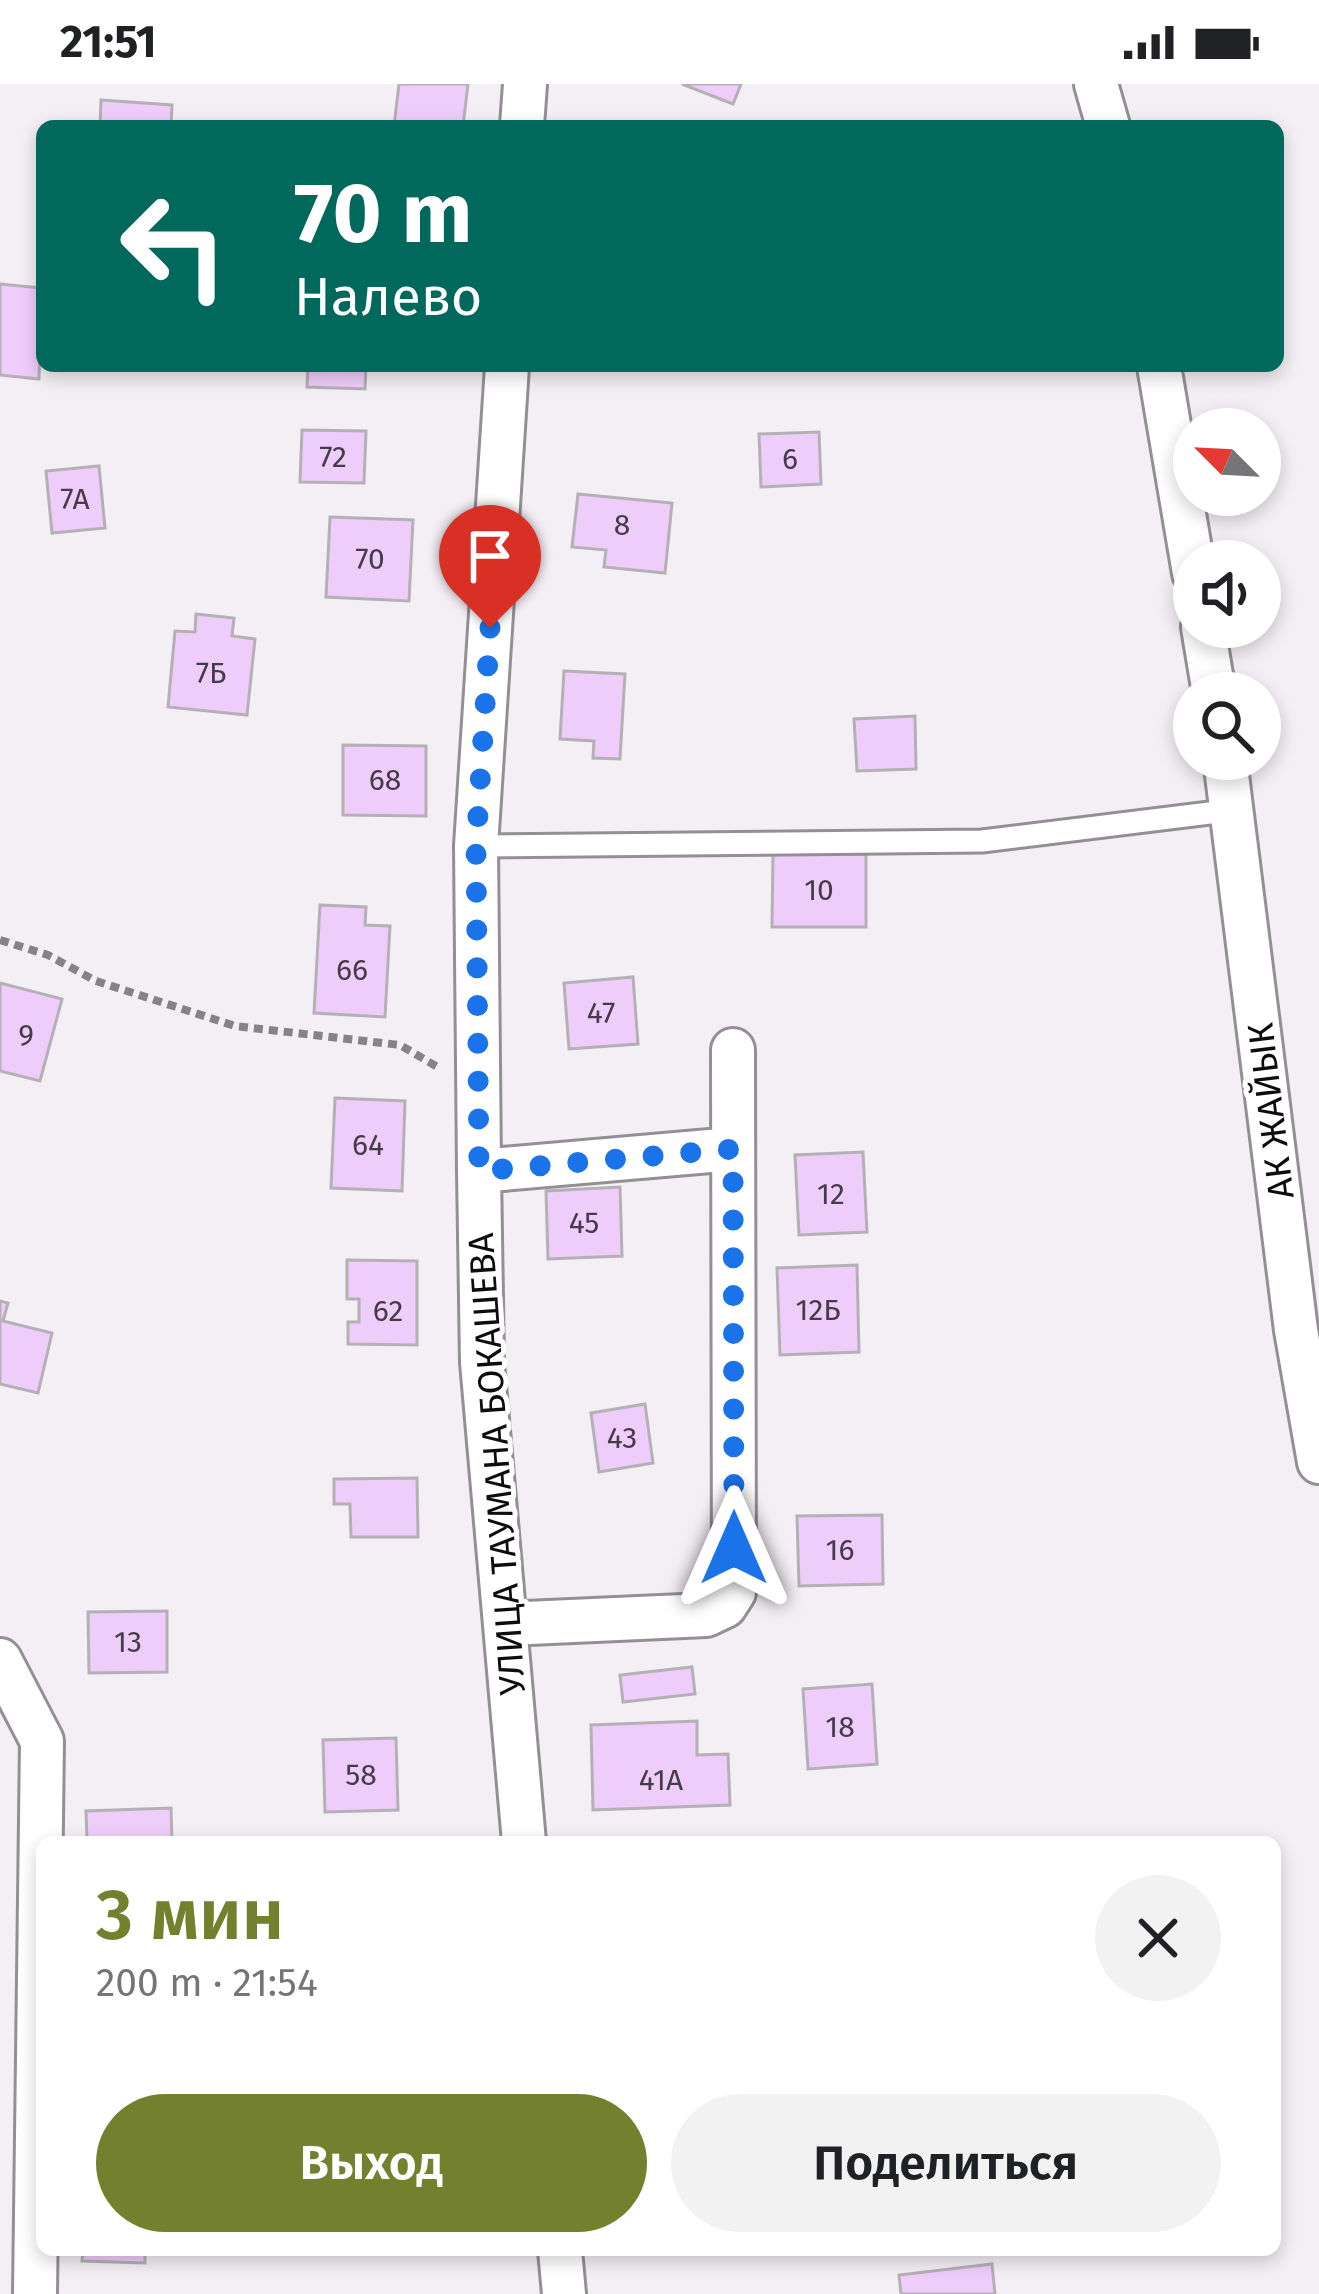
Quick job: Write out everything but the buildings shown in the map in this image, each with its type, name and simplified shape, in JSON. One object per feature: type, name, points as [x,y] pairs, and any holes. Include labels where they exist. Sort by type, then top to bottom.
[{"type":"street","points":[[522,120],[525,84]]},
{"type":"street","points":[[1096,84],[1106,120]]},
{"type":"street","name":"УЛИЦА ТАУМАНА БОКАШЕВА","points":[[507,372],[476,846],[478,1090],[482,1362],[523,1836]]},
{"type":"street","points":[[1161,372],[1189,540]]},
{"type":"street","name":"АК ЖАЙЫК","points":[[1229,780],[1296,1330],[1319,1462]]},
{"type":"street","points":[[505,1624],[706,1615],[724,1606],[734,1592],[733,1050]]},
{"type":"street","points":[[479,1171],[733,1149]]},
{"type":"street","points":[[2,1663],[42,1741],[41,1836]]},
{"type":"street","points":[[34,2294],[36,2156]]},
{"type":"street","points":[[561,2256],[564,2294]]},
{"type":"lane","points":[[476,846],[982,841],[1234,810]]},
{"type":"path","points":[[0,940],[48,956],[96,981],[235,1026],[400,1045],[478,1090]]},
{"type":"route","points":[[490,628],[476,846],[479,1171],[733,1149],[734,1548]]}]
